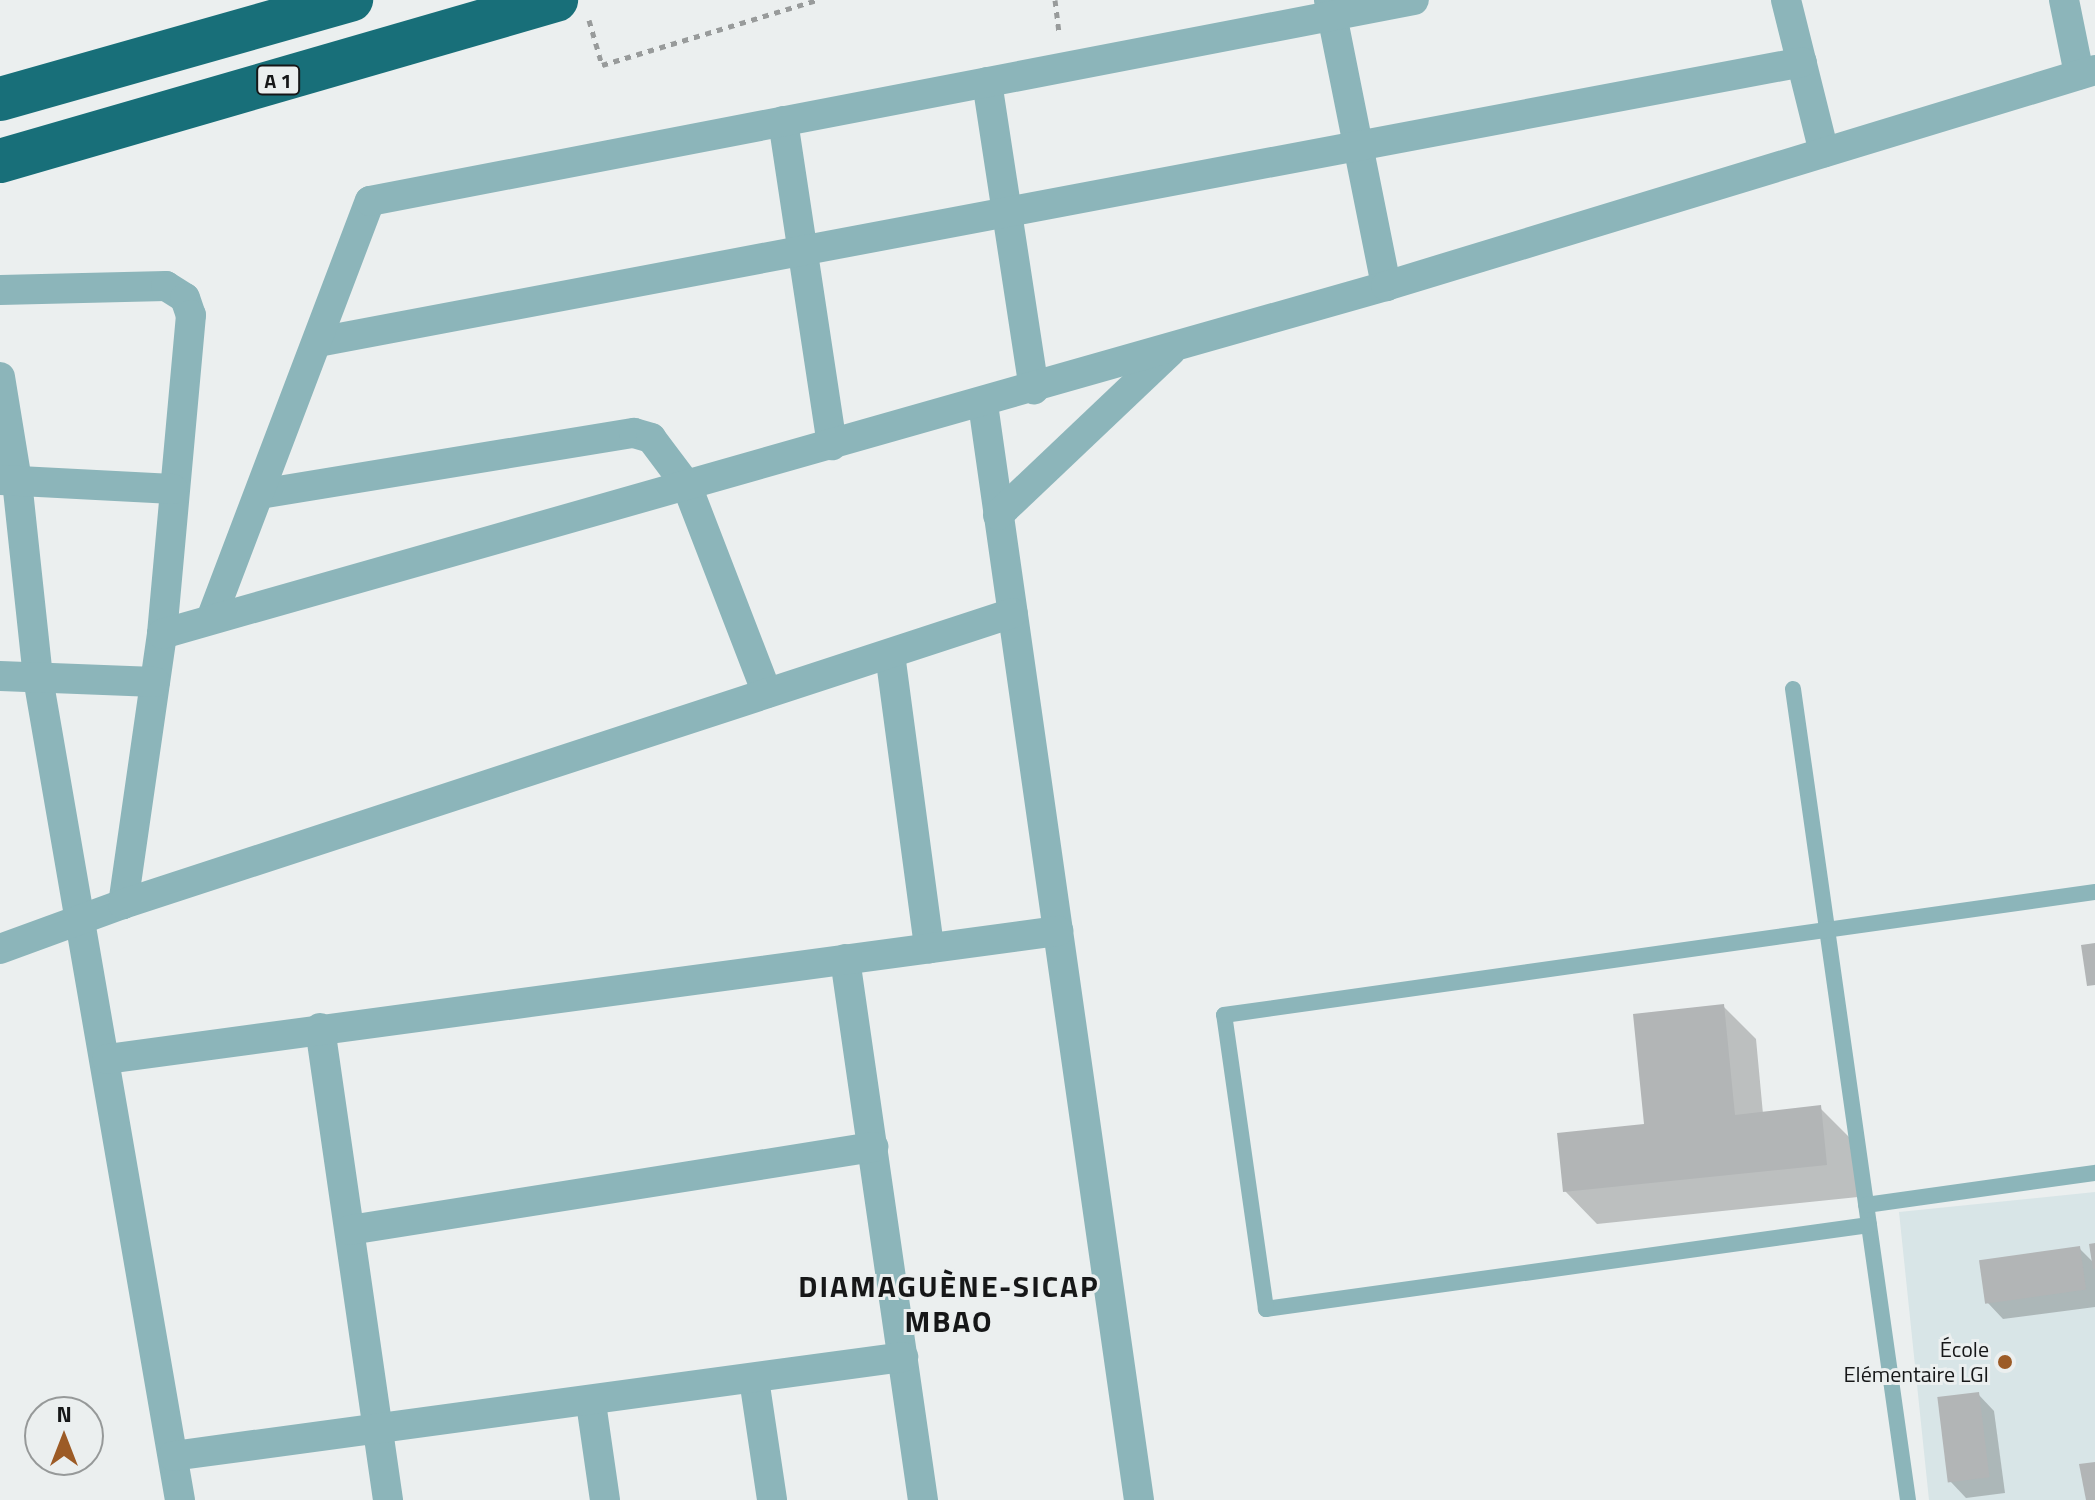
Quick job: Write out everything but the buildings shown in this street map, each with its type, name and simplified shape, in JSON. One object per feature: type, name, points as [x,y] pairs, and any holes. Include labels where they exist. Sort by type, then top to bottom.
[{"type":"highway","points":[[0,99],[351,0]]},
{"type":"highway","name":"A 1","points":[[0,161],[571,6]]},
{"type":"street","points":[[211,619],[370,201],[987,82],[1330,8],[1414,0]]},
{"type":"street","points":[[1786,0],[1824,152]]},
{"type":"street","points":[[162,634],[983,404],[1386,286],[2087,72],[2064,0]]},
{"type":"street","points":[[1330,8],[1386,286]]},
{"type":"street","points":[[318,342],[1802,62]]},
{"type":"street","points":[[987,82],[1034,389]]},
{"type":"street","points":[[783,121],[832,445]]},
{"type":"street","points":[[0,290],[166,286],[185,298],[191,315],[162,634],[123,904]]},
{"type":"street","points":[[998,515],[1173,348]]},
{"type":"street","points":[[0,377],[9,480],[38,678],[79,919],[107,1059],[180,1500]]},
{"type":"street","points":[[983,404],[1139,1500]]},
{"type":"street","points":[[260,494],[634,433],[651,438],[687,486],[767,693]]},
{"type":"street","points":[[9,480],[173,489]]},
{"type":"street","points":[[0,949],[123,904],[1013,613]]},
{"type":"street","points":[[890,654],[929,948]]},
{"type":"street","points":[[0,676],[155,682]]},
{"type":"street","points":[[107,1059],[1058,931]]},
{"type":"street","points":[[845,959],[923,1500]]},
{"type":"street","points":[[320,1028],[388,1500]]},
{"type":"street","points":[[350,1230],[873,1147]]},
{"type":"street","points":[[173,1456],[591,1403],[903,1357]]},
{"type":"street","points":[[754,1379],[772,1500]]},
{"type":"street","points":[[591,1403],[605,1500]]},
{"type":"lane","points":[[1793,689],[1908,1500]]},
{"type":"lane","points":[[1869,1225],[1266,1309],[1224,1015],[2095,892]]},
{"type":"lane","points":[[1866,1205],[2095,1173]]},
{"type":"path","points":[[571,6],[602,65],[817,0]]},
{"type":"shaded area","name":"École Elémentaire LGI","points":[[2095,1192],[2095,1500],[1929,1500],[1899,1212]]},
{"type":"place","name":"École Elémentaire LGI","points":[[2005,1362]]},
{"type":"district","name":"DIAMAGUÈNE-SICAP MBAO","points":[[949,1303]]}]
